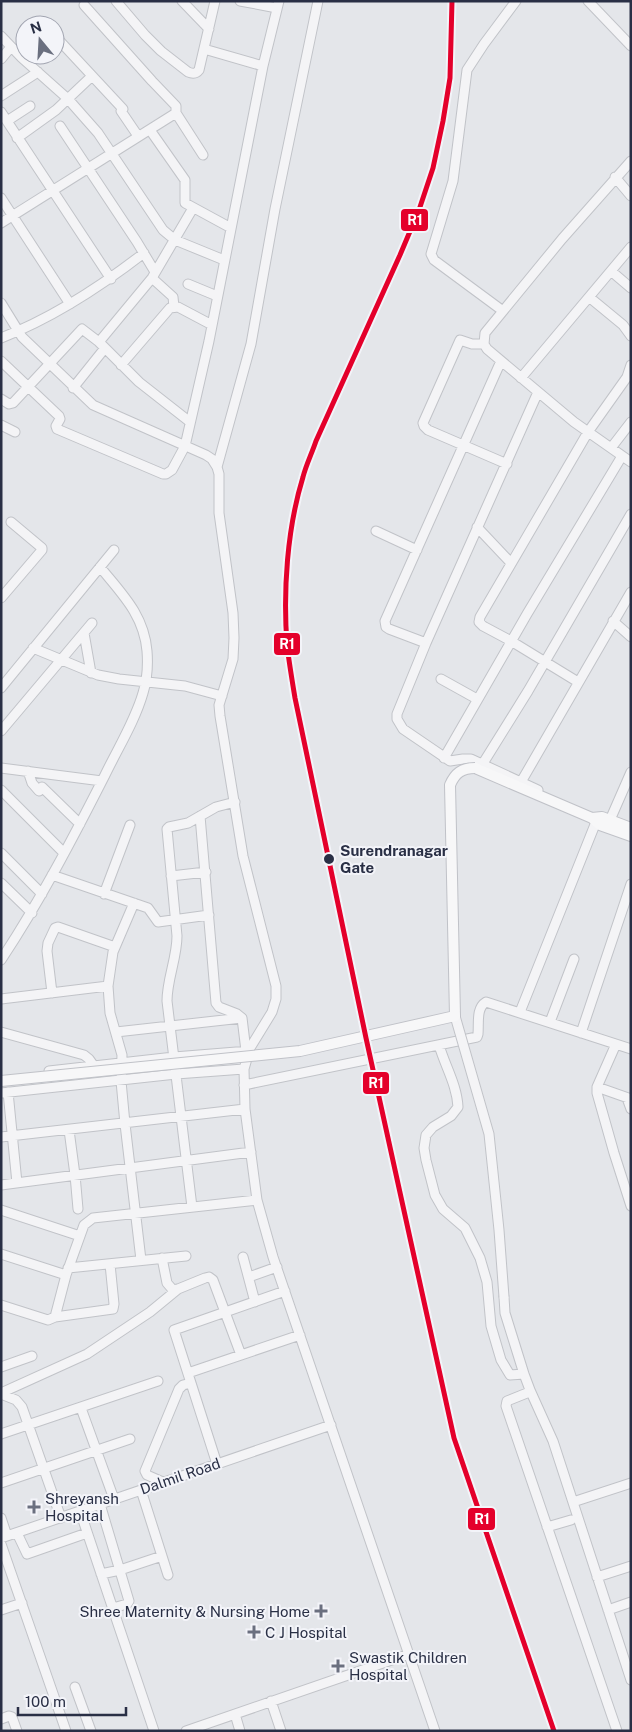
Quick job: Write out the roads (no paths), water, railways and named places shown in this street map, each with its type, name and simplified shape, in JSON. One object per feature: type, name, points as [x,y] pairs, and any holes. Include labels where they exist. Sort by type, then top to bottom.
[{"type":"main road","points":[[1,1081],[300,1051],[455,1016],[450,785],[454,776],[460,771],[479,766],[631,836]]},
{"type":"main road","points":[[595,819],[610,820],[631,828]]},
{"type":"street","points":[[116,1],[161,51],[188,72],[196,73],[199,70],[215,1]]},
{"type":"street","points":[[182,1],[208,29]]},
{"type":"street","points":[[1,361],[59,416],[60,419],[56,426],[58,429],[163,474],[172,470],[185,446],[212,325],[263,66],[278,5],[240,1]]},
{"type":"street","points":[[217,467],[251,344],[318,1]]},
{"type":"street","points":[[503,311],[434,260],[430,254],[453,181],[467,70],[516,1]]},
{"type":"street","points":[[588,1],[631,46]]},
{"type":"street","points":[[84,5],[176,106],[176,112],[204,155]]},
{"type":"street","points":[[1,36],[68,99],[98,133],[163,230],[175,240],[224,260]]},
{"type":"street","points":[[1,59],[11,47]]},
{"type":"street","points":[[65,48],[122,110],[138,136]]},
{"type":"street","points":[[204,49],[263,66]]},
{"type":"street","points":[[1,96],[38,72]]},
{"type":"street","points":[[17,138],[68,99],[92,76]]},
{"type":"street","points":[[7,121],[30,106]]},
{"type":"street","points":[[1,112],[111,279]]},
{"type":"street","points":[[1,222],[176,112]]},
{"type":"street","points":[[60,126],[144,253],[154,275],[173,296],[174,306]]},
{"type":"street","points":[[150,130],[185,180],[184,200],[187,205],[231,228]]},
{"type":"street","points":[[631,161],[562,239],[485,333],[484,344],[487,349],[538,392],[588,432],[631,462]]},
{"type":"street","points":[[615,177],[631,196]]},
{"type":"street","points":[[1,198],[70,304]]},
{"type":"street","points":[[73,388],[154,275],[193,208]]},
{"type":"street","points":[[522,378],[631,247]]},
{"type":"street","points":[[1,338],[18,332],[70,304],[111,279],[144,253]]},
{"type":"street","points":[[611,271],[631,288]]},
{"type":"street","points":[[188,284],[217,296]]},
{"type":"street","points":[[589,297],[623,325],[631,336]]},
{"type":"street","points":[[1,303],[18,332],[48,364],[93,405],[206,455],[217,467],[219,474],[218,513],[233,612],[234,638],[230,674],[222,696],[220,716],[243,856],[276,986],[276,999],[272,1012],[248,1051],[244,1069],[246,1109],[257,1200],[285,1291],[435,1731]]},
{"type":"street","points":[[121,365],[168,309],[174,306],[212,325]]},
{"type":"street","points":[[1,399],[12,404],[83,329],[139,382],[190,422]]},
{"type":"street","points":[[484,344],[472,344],[461,340],[459,342],[423,424],[426,429],[507,464]]},
{"type":"street","points":[[426,643],[389,629],[385,624],[501,361]]},
{"type":"street","points":[[578,682],[479,622],[511,562],[588,432],[627,377],[631,365]]},
{"type":"street","points":[[520,1012],[595,819],[522,782],[479,766],[470,759],[450,761],[444,758],[403,729],[397,719],[397,714],[426,643],[538,392]]},
{"type":"street","points":[[611,448],[631,422]]},
{"type":"street","points":[[1,425],[14,432]]},
{"type":"street","points":[[444,758],[511,641],[622,456]]},
{"type":"street","points":[[479,766],[546,661],[631,514]]},
{"type":"street","points":[[1,598],[42,550],[11,522]]},
{"type":"street","points":[[478,527],[511,562]]},
{"type":"street","points":[[376,531],[417,550]]},
{"type":"street","points":[[1,688],[114,550]]},
{"type":"street","points":[[1,960],[32,913],[80,824],[136,713],[146,683],[147,652],[141,622],[132,606],[100,567]]},
{"type":"street","points":[[522,782],[631,592]]},
{"type":"street","points":[[613,621],[631,636]]},
{"type":"street","points":[[1,732],[92,623]]},
{"type":"street","points":[[84,633],[91,673]]},
{"type":"street","points":[[33,648],[91,673],[146,683],[185,686],[222,696]]},
{"type":"street","points":[[442,679],[477,699]]},
{"type":"street","points":[[1,768],[102,781]]},
{"type":"street","points":[[28,772],[32,783],[80,824]]},
{"type":"street","points":[[610,820],[631,772]]},
{"type":"street","points":[[1,790],[64,853]]},
{"type":"street","points":[[192,1207],[167,991],[177,949],[167,830],[188,823],[216,807],[234,802]]},
{"type":"street","points":[[200,816],[216,1003],[219,1007],[242,1018],[248,1051]]},
{"type":"street","points":[[104,894],[130,824]]},
{"type":"street","points":[[1,853],[42,894]]},
{"type":"street","points":[[171,876],[206,872]]},
{"type":"street","points":[[52,875],[150,909],[158,922],[209,915]]},
{"type":"street","points":[[1,883],[32,913]]},
{"type":"street","points":[[581,1033],[631,884]]},
{"type":"street","points":[[134,903],[115,947],[108,986],[110,1013],[121,1047],[121,1081],[125,1124],[141,1260]]},
{"type":"street","points":[[52,993],[47,947],[55,928],[58,927],[115,947]]},
{"type":"street","points":[[550,1022],[574,959]]},
{"type":"street","points":[[1,999],[108,986]]},
{"type":"street","points":[[244,1085],[477,1037],[479,1010],[482,1004],[486,1002],[631,1048]]},
{"type":"street","points":[[455,1016],[489,1134],[505,1312],[524,1374],[553,1441],[631,1680]]},
{"type":"street","points":[[116,1032],[242,1018]]},
{"type":"street","points":[[1,1032],[84,1055],[94,1066]]},
{"type":"street","points":[[616,1044],[597,1087],[598,1101],[628,1187],[631,1206]]},
{"type":"street","points":[[439,1045],[458,1094],[458,1107],[451,1116],[433,1127],[426,1135],[424,1148],[435,1195],[443,1209],[465,1228],[480,1258],[487,1282],[491,1326],[501,1360],[510,1375],[524,1374]]},
{"type":"street","points":[[1,1077],[174,1057],[248,1051]]},
{"type":"street","points":[[17,1182],[13,1136],[5,1093],[176,1074],[244,1069]]},
{"type":"street","points":[[597,1087],[629,1098],[631,1109]]},
{"type":"street","points":[[1,1137],[246,1109]]},
{"type":"street","points":[[69,1130],[78,1209]]},
{"type":"street","points":[[1,1185],[251,1152]]},
{"type":"street","points":[[54,1317],[67,1272],[84,1225],[93,1218],[257,1200]]},
{"type":"street","points":[[1,1210],[80,1236]]},
{"type":"street","points":[[1,1254],[67,1272],[110,1264],[186,1256]]},
{"type":"street","points":[[243,1257],[255,1302]]},
{"type":"street","points":[[162,1258],[167,1284],[173,1290],[209,1277],[216,1284],[241,1355]]},
{"type":"street","points":[[1,1305],[48,1320],[54,1317],[113,1309],[110,1264]]},
{"type":"street","points":[[249,1278],[277,1267]]},
{"type":"street","points":[[1,1394],[87,1354],[150,1312],[178,1289]]},
{"type":"street","points":[[217,1464],[174,1330],[285,1291]]},
{"type":"street","points":[[188,1373],[300,1335]]},
{"type":"street","points":[[1,1367],[32,1356]]},
{"type":"street","points":[[1,1434],[158,1381]]},
{"type":"street","points":[[163,1482],[145,1474],[145,1469],[179,1389],[183,1385],[191,1383]]},
{"type":"street","points":[[530,1390],[527,1394],[506,1403],[617,1731]]},
{"type":"street","points":[[1,1394],[20,1403],[61,1518]]},
{"type":"street","points":[[81,1408],[114,1499]]},
{"type":"street","name":"Dalmil Road","points":[[3,1539],[330,1425]]},
{"type":"street","points":[[1,1483],[130,1439]]},
{"type":"street","points":[[573,1502],[631,1483]]},
{"type":"street","points":[[141,1490],[168,1575]]},
{"type":"street","points":[[100,1504],[129,1602],[113,1608]]},
{"type":"street","points":[[80,1511],[154,1731]]},
{"type":"street","points":[[1,1518],[3,1539],[22,1603],[66,1731]]},
{"type":"street","points":[[547,1527],[571,1520]]},
{"type":"street","points":[[17,1533],[27,1554],[87,1533]]},
{"type":"street","points":[[101,1574],[120,1570],[162,1556]]},
{"type":"street","points":[[597,1577],[631,1566]]},
{"type":"street","points":[[608,1610],[631,1602]]},
{"type":"street","points":[[1,1610],[22,1603]]},
{"type":"street","points":[[187,1731],[212,1727],[235,1714],[409,1654]]},
{"type":"street","points":[[75,1687],[91,1731]]},
{"type":"street","points":[[272,1701],[282,1731]]},
{"type":"street","points":[[235,1714],[240,1731]]},
{"type":"street","points":[[1,1719],[9,1716],[12,1717],[17,1731]]},
{"type":"place","name":"Surendranagar Gate","points":[[329,859]]},
{"type":"place","name":"Shreyansh Hospital","points":[[34,1507]]},
{"type":"place","name":"Shree Maternity & Nursing Home","points":[[321,1611]]},
{"type":"place","name":"C J Hospital","points":[[254,1632]]},
{"type":"place","name":"Swastik Children Hospital","points":[[338,1666]]}]
